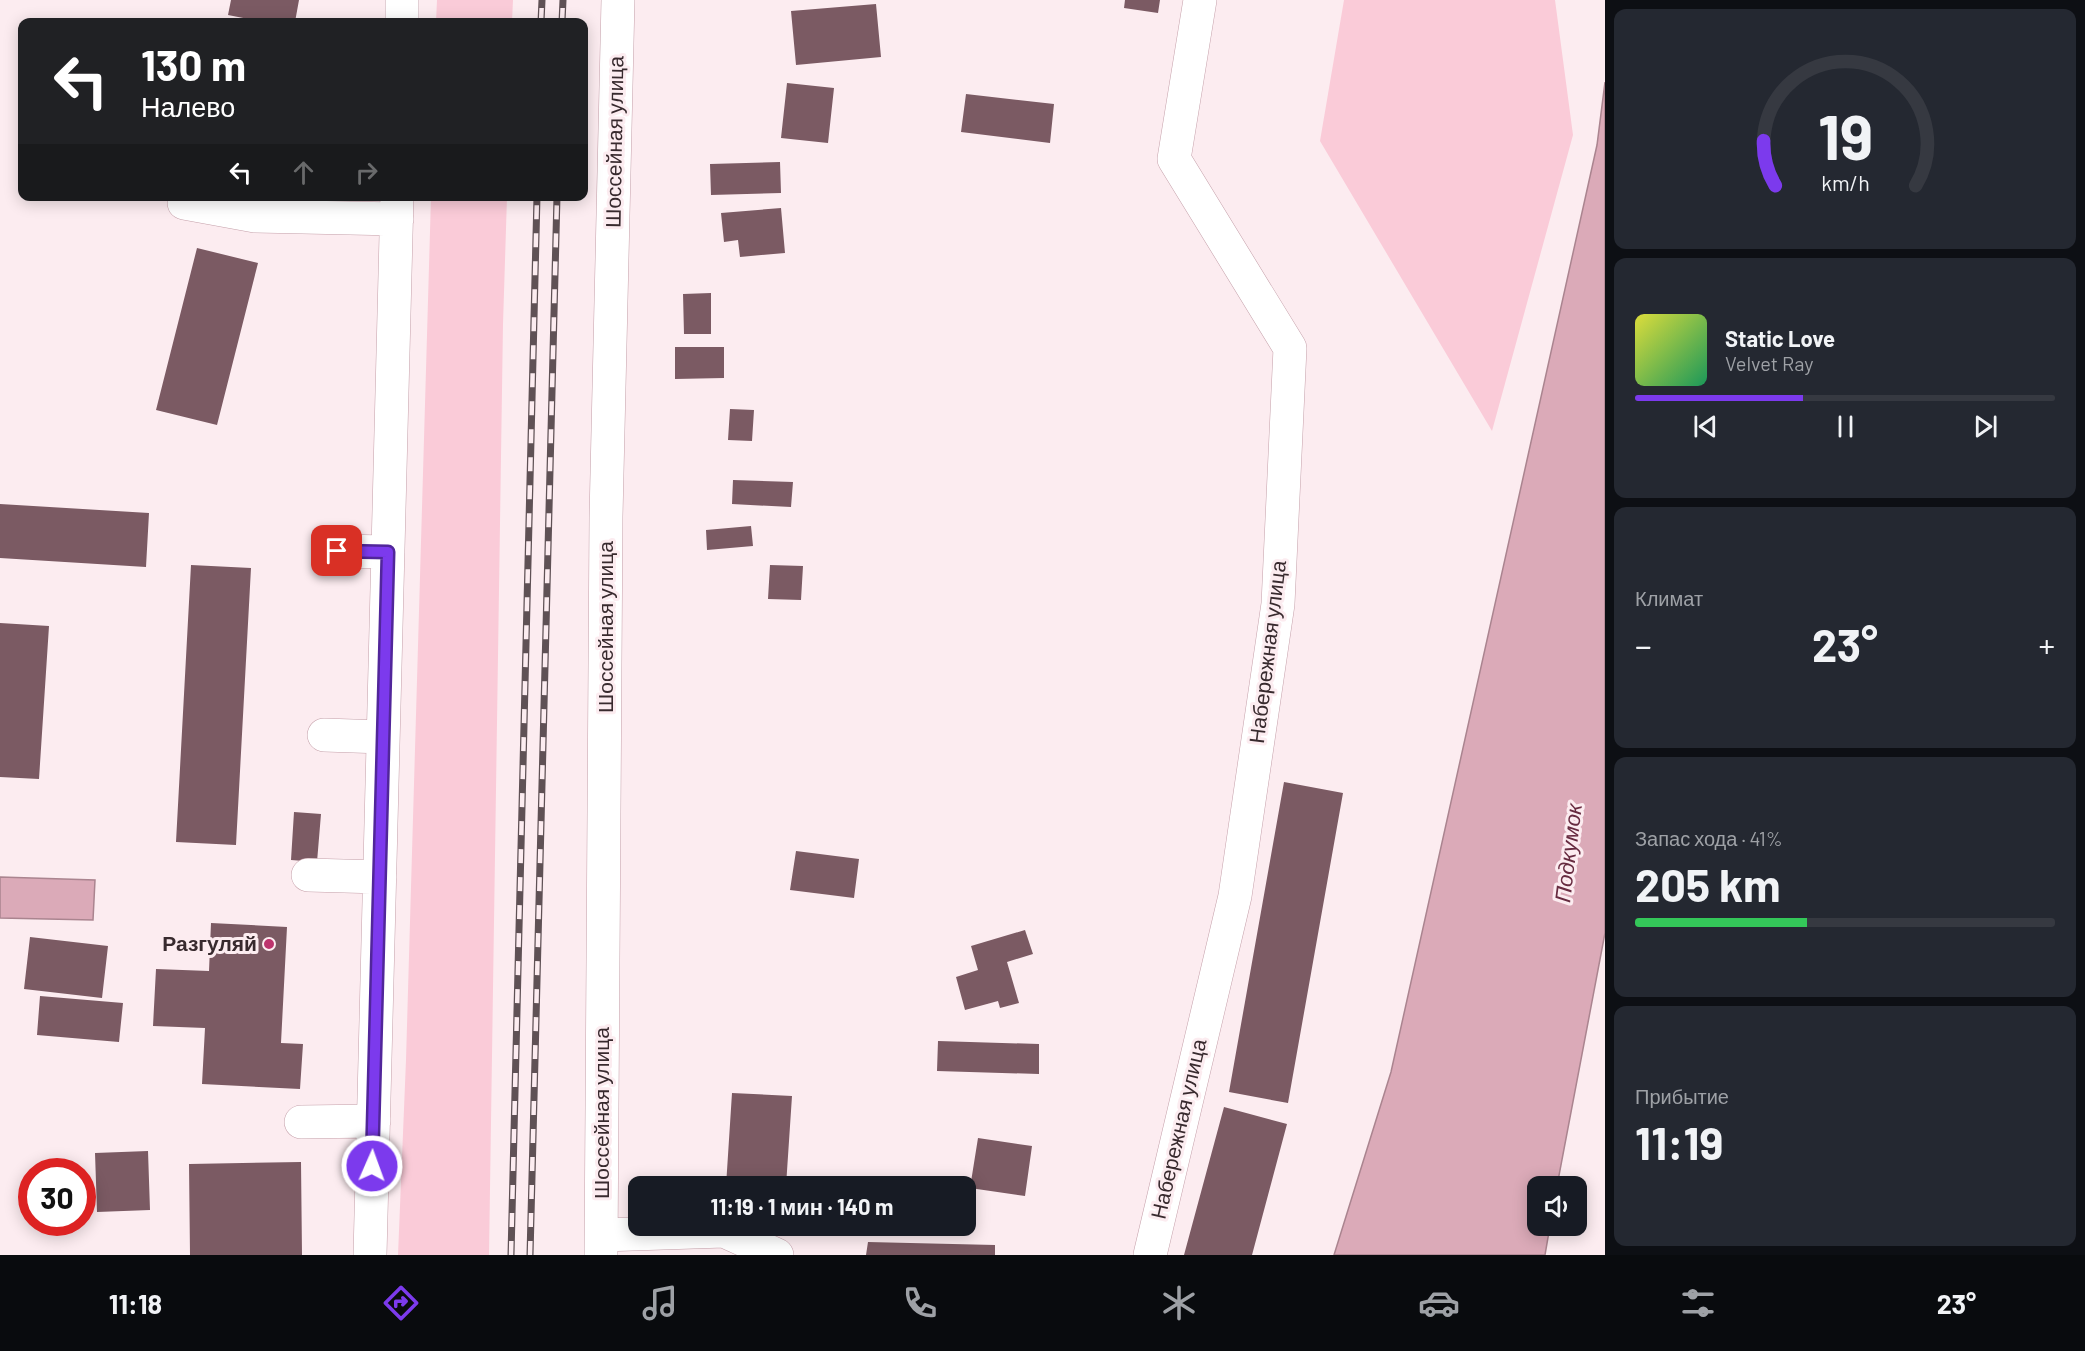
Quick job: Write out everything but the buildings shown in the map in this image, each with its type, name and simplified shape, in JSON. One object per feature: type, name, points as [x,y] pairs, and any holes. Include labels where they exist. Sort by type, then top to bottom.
[{"type":"street","points":[[402,0],[402,18]]},
{"type":"street","name":"Шоссейная улица","points":[[601,1245],[606,517],[618,0]]},
{"type":"street","name":"Набережная улица","points":[[1150,1255],[1235,896],[1278,604],[1290,348],[1174,159],[1200,0]]},
{"type":"street","points":[[184,203],[255,216],[397,208],[370,1255]]},
{"type":"street","points":[[337,551],[388,552]]},
{"type":"street","points":[[324,735],[383,737]]},
{"type":"street","points":[[308,875],[380,877]]},
{"type":"street","points":[[301,1122],[374,1121]]},
{"type":"street","points":[[601,1245],[724,1231],[777,1255]]},
{"type":"shaded area","points":[[437,0],[513,0],[512,18],[436,18]]},
{"type":"shaded area","points":[[1344,0],[1555,0],[1573,135],[1492,431],[1320,141]]},
{"type":"shaded area","points":[[431,201],[507,201],[489,1255],[398,1255],[406,1060]]},
{"type":"water","name":"Подкумок","points":[[1605,82],[1605,933],[1559,1176],[1527,1176],[1527,1236],[1548,1236],[1545,1255],[1334,1255],[1391,1072],[1597,145]]},
{"type":"water","points":[[0,877],[95,880],[93,920],[0,918]]},
{"type":"railway","points":[[541,18],[542,0]]},
{"type":"railway","points":[[562,18],[563,0]]},
{"type":"railway","points":[[511,1255],[537,201]]},
{"type":"railway","points":[[530,1255],[557,201]]},
{"type":"place","name":"Разгуляй","points":[[269,944]]},
{"type":"route","points":[[337,551],[388,552],[372,1166]]}]
